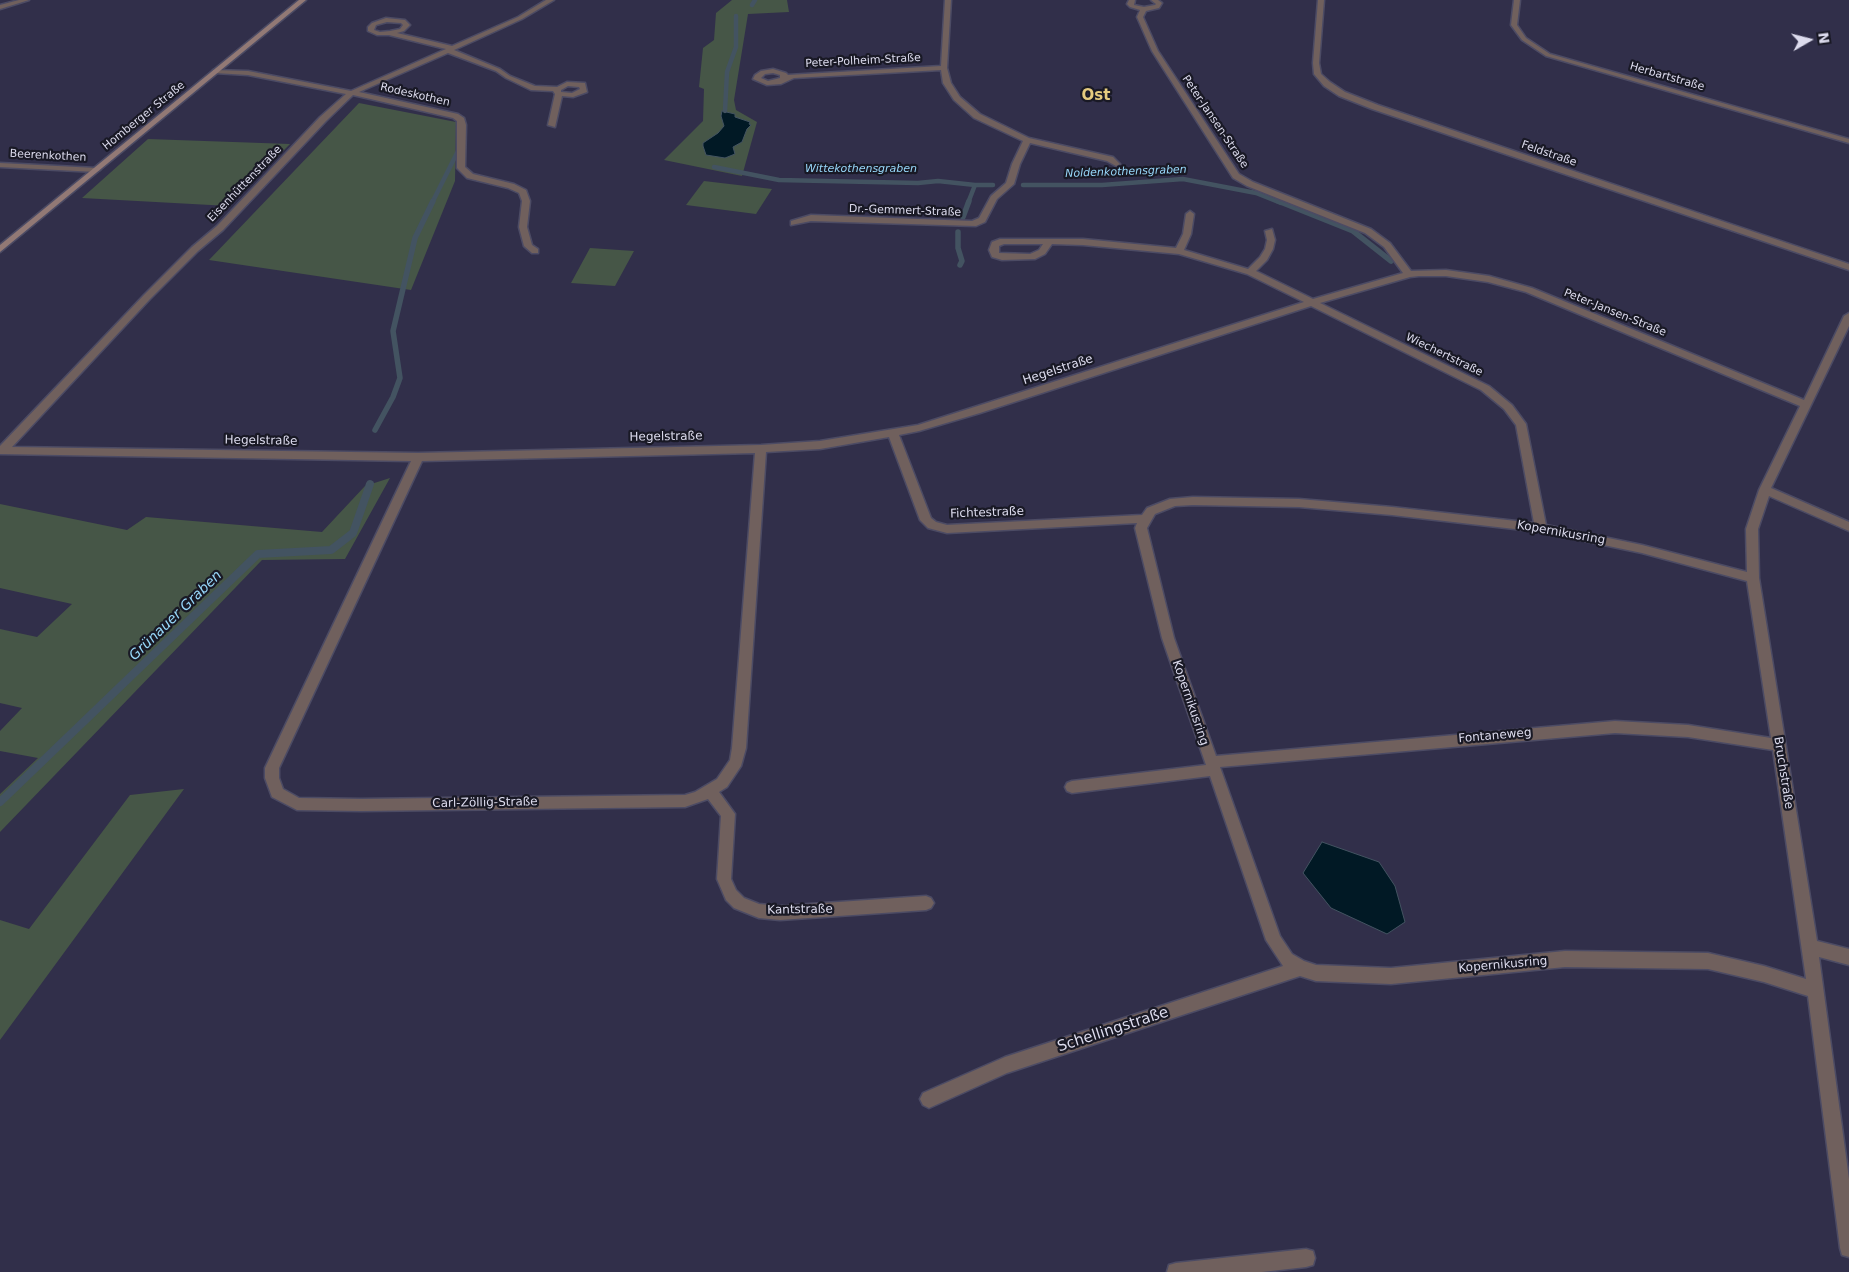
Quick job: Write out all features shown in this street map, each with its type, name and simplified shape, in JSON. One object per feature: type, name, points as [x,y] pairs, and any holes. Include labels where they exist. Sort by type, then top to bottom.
[{"type":"main road","name":"Homberger Straße","points":[[0,250],[303,0]]},
{"type":"street","points":[[0,6],[26,0]]},
{"type":"street","name":"Eisenhüttenstraße","points":[[1,450],[147,297],[195,249],[220,228],[323,119],[352,93],[520,18],[551,0]]},
{"type":"street","points":[[948,0],[944,68],[947,83],[956,98],[977,116],[1027,140],[1110,159],[1116,164]]},
{"type":"street","points":[[1132,0],[1130,4],[1132,6],[1144,10],[1157,7],[1159,3],[1154,0]]},
{"type":"street","name":"Feldstraße","points":[[1321,0],[1316,63],[1318,74],[1327,84],[1342,94],[1849,267]]},
{"type":"street","name":"Herbartstraße","points":[[1517,0],[1514,26],[1524,39],[1548,55],[1849,141]]},
{"type":"street","name":"Peter-Jansen-Straße","points":[[1144,10],[1140,17],[1155,51],[1236,176],[1250,184],[1368,231],[1387,245],[1409,274]]},
{"type":"street","points":[[390,33],[402,30],[406,23],[397,20],[386,20],[374,24],[370,29],[376,33],[390,33],[450,49],[498,70],[508,78],[534,88],[558,92],[552,125]]},
{"type":"street","name":"Peter-Polheim-Straße","points":[[784,79],[793,76],[944,68]]},
{"type":"street","name":"Rodeskothen","points":[[215,71],[248,73],[352,93],[455,116],[461,120],[462,125],[461,168],[470,176],[511,186],[523,192],[526,201],[523,226],[528,246],[535,251]]},
{"type":"street","name":"Dr.-Gemmert-Straße","points":[[794,223],[811,218],[973,224],[982,220],[994,198],[1010,184],[1016,164],[1027,140]]},
{"type":"street","name":"Beerenkothen","points":[[0,165],[96,170]]},
{"type":"street","points":[[1179,251],[1187,234],[1190,214]]},
{"type":"street","points":[[1250,272],[1264,258],[1269,249],[1271,240],[1269,231]]},
{"type":"street","name":"Wiechertstraße","points":[[1049,241],[1042,252],[1032,256],[1002,257],[994,255],[992,250],[996,244],[1003,241],[1049,241],[1117,244],[1179,251],[1221,262],[1250,272],[1469,379],[1498,397],[1508,407],[1523,430],[1541,528]]},
{"type":"street","name":"Peter-Jansen-Straße","points":[[1311,303],[1409,274],[1446,273],[1509,283],[1805,404]]},
{"type":"street","name":"Hegelstraße","points":[[1,450],[418,457],[761,449],[820,444],[893,433],[976,411],[1311,303]]},
{"type":"street","name":"Bruchstraße","points":[[1849,316],[1765,490],[1752,529],[1753,578],[1810,947],[1849,1248]]},
{"type":"street","name":"Fichtestraße","points":[[893,433],[926,520],[932,526],[946,529],[1145,519]]},
{"type":"street","name":"Carl-Zöllig-Straße","points":[[418,457],[272,768],[272,778],[277,793],[297,804],[684,801],[698,798],[722,783],[736,762],[740,748],[761,449]]},
{"type":"street","points":[[1765,490],[1849,527]]},
{"type":"street","name":"Kopernikusring","points":[[1753,578],[1642,549],[1541,528],[1299,503],[1174,502],[1151,511],[1141,528],[1142,539],[1168,638],[1274,940],[1286,959],[1300,968],[1316,973],[1340,976],[1391,976],[1565,959],[1708,961],[1764,974],[1816,990]]},
{"type":"street","name":"Fontaneweg","points":[[1072,786],[1287,754],[1615,727],[1688,731],[1778,745]]},
{"type":"street","name":"Kantstraße","points":[[710,791],[728,814],[724,879],[731,895],[739,903],[759,911],[780,913],[926,903]]},
{"type":"street","points":[[1810,947],[1849,957]]},
{"type":"street","name":"Schellingstraße","points":[[929,1100],[1005,1065],[1300,968]]},
{"type":"street","points":[[1176,1272],[1241,1269],[1306,1258]]},
{"type":"green space","points":[[732,0],[787,0],[789,12],[748,14],[734,100],[736,110],[757,122],[742,176],[664,160],[703,121],[704,89],[699,87],[703,48],[714,40],[716,13]]},
{"type":"green space","points":[[359,103],[456,122],[455,181],[411,290],[209,260]]},
{"type":"green space","points":[[148,139],[290,144],[229,206],[82,198]]},
{"type":"green space","points":[[704,181],[772,189],[756,214],[686,205]]},
{"type":"green space","points":[[590,248],[634,251],[615,286],[571,283]]},
{"type":"green space","points":[[390,478],[345,559],[262,560],[0,832],[0,794],[38,758],[0,751],[0,731],[22,708],[0,703],[0,629],[37,637],[72,604],[0,588],[0,504],[127,530],[146,517],[322,532],[365,486]]},
{"type":"green space","points":[[184,789],[0,1040],[0,920],[29,929],[130,795]]},
{"type":"water","points":[[722,111],[735,114],[735,117],[750,122],[749,124],[751,125],[747,129],[742,142],[733,147],[735,154],[725,158],[706,155],[703,146],[703,143],[718,133],[724,126],[721,116]]},
{"type":"water","points":[[1322,842],[1379,862],[1395,886],[1405,922],[1387,934],[1331,908],[1303,873]]},
{"type":"waterway","points":[[752,5],[755,0]]},
{"type":"waterway","points":[[725,111],[727,72],[736,47],[736,16]]},
{"type":"waterway","name":"Grünauer Graben","points":[[433,201],[458,151]]},
{"type":"waterway","name":"Wittekothensgraben","points":[[714,167],[779,180],[918,183],[938,181],[975,185]]},
{"type":"waterway","name":"Noldenkothensgraben","points":[[1023,185],[1102,185],[1183,179],[1256,193],[1281,203]]},
{"type":"waterway","name":"Wittekothensgraben","points":[[968,203],[975,185]]},
{"type":"waterway","name":"Noldenkothensgraben","points":[[975,185],[993,185]]},
{"type":"waterway","name":"Grünauer Graben","points":[[375,430],[393,397],[400,378],[393,331],[415,238],[433,201]]},
{"type":"waterway","name":"Wittekothensgraben","points":[[963,217],[969,201]]},
{"type":"waterway","name":"Noldenkothensgraben","points":[[1278,201],[1353,231],[1391,261]]},
{"type":"waterway","name":"Wittekothensgraben","points":[[958,232],[958,248],[962,261],[960,265]]},
{"type":"waterway","name":"Grünauer Graben","points":[[0,802],[258,554],[331,550],[353,533],[370,484]]},
{"type":"district","name":"Ost","points":[[1096,96]]}]
